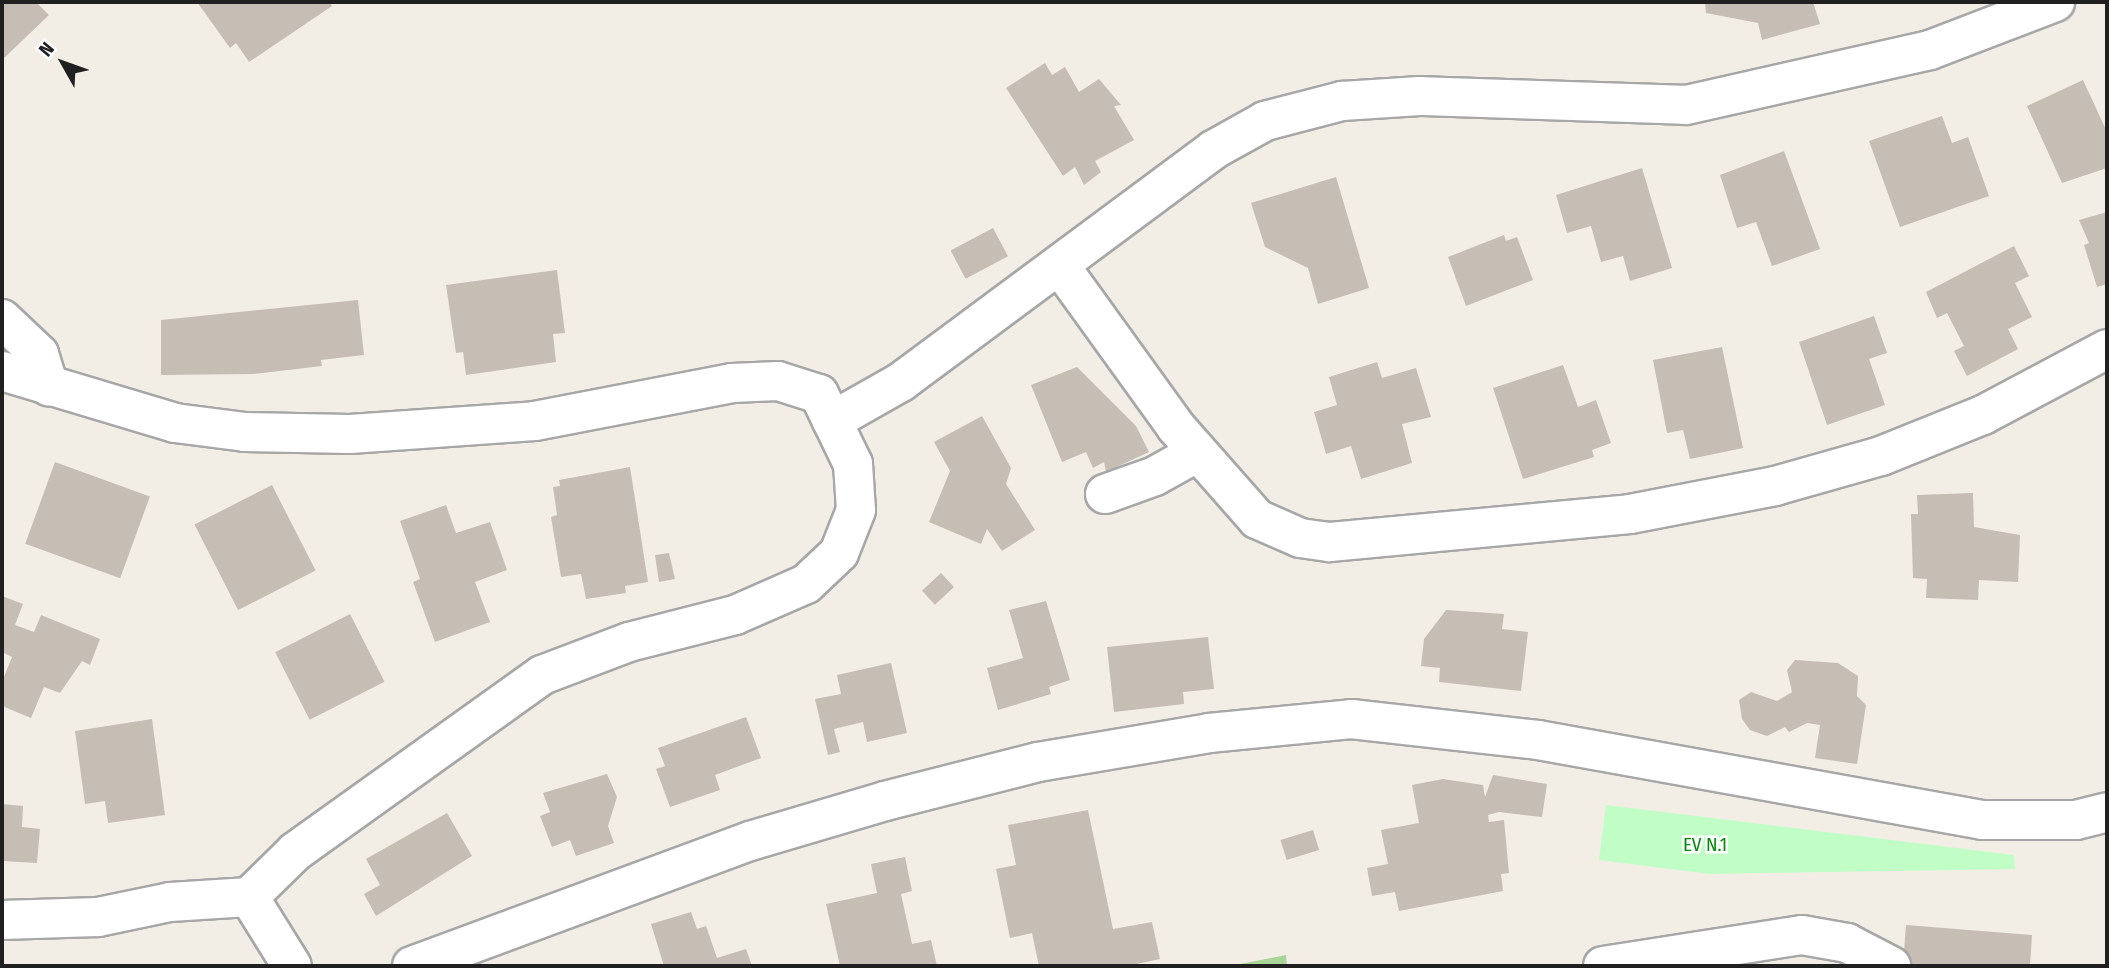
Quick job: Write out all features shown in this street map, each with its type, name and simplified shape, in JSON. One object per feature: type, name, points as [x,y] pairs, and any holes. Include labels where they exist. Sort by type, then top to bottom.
[{"type":"street","points":[[832,421],[901,382],[1226,141],[1280,116],[1342,101],[1420,96],[1686,104],[1930,50],[2055,2]]},
{"type":"street","points":[[1060,266],[1198,453],[1257,519],[1300,538],[1343,541],[1630,514],[1775,486],[1881,456],[1983,415],[2107,349]]},
{"type":"street","points":[[2,319],[38,354],[49,386]]},
{"type":"street","points":[[2,371],[176,423],[245,432],[366,435],[535,421],[732,383],[778,381],[819,394],[853,464],[856,510],[839,553],[812,580],[793,593],[735,615],[629,642],[542,675],[295,852],[249,897],[170,902],[98,917],[2,920]]},
{"type":"street","points":[[1105,494],[1155,477],[1198,453]]},
{"type":"street","points":[[412,966],[750,841],[911,794],[1038,762],[1209,733],[1351,719],[1538,740],[1982,820],[2076,820],[2107,812]]},
{"type":"street","points":[[249,897],[292,966]]},
{"type":"street","points":[[1603,966],[1802,934],[1847,943],[1891,966]]},
{"type":"green space","name":"EV N.1","points":[[1606,805],[2014,855],[2015,869],[1709,874],[1599,860]]},
{"type":"green space","points":[[1286,955],[1287,966],[1230,966]]},
{"type":"building","points":[[2,2],[36,2],[49,15],[2,60]]},
{"type":"building","points":[[197,2],[329,2],[332,6],[249,62],[236,43],[230,48]]},
{"type":"building","points":[[1705,2],[1813,2],[1820,24],[1762,40],[1758,23],[1706,13]]},
{"type":"building","points":[[1045,63],[1052,75],[1065,67],[1079,92],[1099,79],[1121,105],[1114,106],[1134,140],[1095,161],[1101,172],[1084,185],[1075,167],[1063,176],[1006,88]]},
{"type":"building","points":[[2083,80],[2107,132],[2107,168],[2062,183],[2027,106]]},
{"type":"building","points":[[1942,116],[1952,143],[1968,137],[1989,196],[1900,227],[1869,141]]},
{"type":"building","points":[[1784,151],[1820,249],[1772,266],[1756,222],[1737,228],[1720,175]]},
{"type":"building","points":[[1642,168],[1672,268],[1630,281],[1623,256],[1601,262],[1591,226],[1567,233],[1556,195]]},
{"type":"building","points":[[1336,177],[1369,288],[1318,304],[1308,268],[1265,247],[1251,203]]},
{"type":"building","points":[[2107,212],[2107,284],[2097,287],[2084,245],[2089,243],[2079,220]]},
{"type":"building","points":[[993,228],[1008,256],[966,279],[951,251]]},
{"type":"building","points":[[1504,235],[1506,241],[1517,237],[1533,280],[1466,306],[1448,257]]},
{"type":"building","points":[[2014,246],[2029,276],[2015,283],[2032,317],[2008,329],[2018,349],[1967,376],[1954,351],[1964,346],[1947,313],[1937,318],[1926,292]]},
{"type":"building","points":[[557,270],[565,333],[553,334],[556,362],[466,375],[463,352],[456,353],[446,285]]},
{"type":"building","points":[[358,300],[364,355],[321,360],[322,366],[254,374],[161,375],[161,320]]},
{"type":"building","points":[[1874,316],[1887,353],[1869,359],[1885,405],[1827,425],[1799,342]]},
{"type":"building","points":[[1722,347],[1743,448],[1690,459],[1683,430],[1667,433],[1653,360]]},
{"type":"building","points":[[1377,362],[1382,378],[1416,368],[1431,417],[1402,424],[1412,463],[1361,479],[1351,446],[1326,454],[1314,412],[1337,405],[1329,377]]},
{"type":"building","points":[[1563,365],[1578,407],[1596,400],[1611,443],[1592,450],[1594,457],[1523,479],[1493,388]]},
{"type":"building","points":[[1077,367],[1136,426],[1149,452],[1106,472],[1104,462],[1093,468],[1086,452],[1062,462],[1031,385]]},
{"type":"building","points":[[982,416],[1011,468],[1006,484],[1035,530],[1002,551],[987,529],[981,544],[929,522],[950,471],[934,442]]},
{"type":"building","points":[[55,462],[150,497],[120,578],[25,544]]},
{"type":"building","points":[[630,467],[648,582],[625,586],[626,593],[586,599],[581,574],[561,577],[551,517],[557,515],[553,487],[560,486],[559,480]]},
{"type":"building","points":[[272,485],[316,571],[238,610],[194,524]]},
{"type":"building","points":[[1973,493],[1974,527],[2020,535],[2018,582],[1979,580],[1978,600],[1926,598],[1927,579],[1913,578],[1911,514],[1918,514],[1917,495]]},
{"type":"building","points":[[446,505],[456,533],[490,522],[507,570],[475,582],[490,622],[435,642],[413,582],[420,579],[400,521]]},
{"type":"building","points":[[669,553],[675,579],[659,582],[655,555]]},
{"type":"building","points":[[941,573],[954,587],[935,605],[922,591]]},
{"type":"building","points":[[2,596],[23,604],[15,625],[34,632],[41,615],[100,639],[90,665],[82,661],[60,693],[44,687],[31,718],[2,706],[2,682],[12,657],[2,652]]},
{"type":"building","points":[[1046,601],[1070,680],[1049,687],[1051,694],[998,710],[987,668],[1023,658],[1009,610]]},
{"type":"building","points":[[1446,610],[1504,614],[1502,629],[1528,632],[1521,691],[1439,682],[1440,668],[1421,666],[1424,639]]},
{"type":"building","points":[[350,614],[385,682],[310,720],[275,652]]},
{"type":"building","points":[[1208,637],[1214,689],[1183,692],[1184,704],[1114,712],[1107,647]]},
{"type":"building","points":[[1795,660],[1838,663],[1858,676],[1857,696],[1866,705],[1857,764],[1815,758],[1820,725],[1807,723],[1789,732],[1785,727],[1767,736],[1750,730],[1742,719],[1739,700],[1751,692],[1777,701],[1792,692],[1787,670]]},
{"type":"building","points":[[891,663],[907,733],[867,742],[863,722],[834,729],[840,752],[828,755],[815,699],[841,694],[837,675]]},
{"type":"building","points":[[746,717],[761,758],[715,775],[720,790],[670,807],[656,769],[665,766],[658,748]]},
{"type":"building","points":[[152,719],[165,815],[108,823],[105,801],[85,804],[75,731]]},
{"type":"building","points":[[607,774],[617,797],[608,826],[614,843],[576,856],[570,840],[552,847],[540,816],[550,812],[543,793]]},
{"type":"building","points":[[1493,775],[1547,784],[1542,817],[1499,812],[1488,815],[1489,822],[1504,820],[1509,873],[1501,874],[1503,891],[1399,911],[1395,892],[1372,896],[1367,868],[1388,864],[1381,830],[1419,823],[1412,785],[1443,779],[1483,785],[1485,797]]},
{"type":"building","points":[[2,804],[23,806],[22,827],[40,829],[37,863],[2,861]]},
{"type":"building","points":[[1088,810],[1113,929],[1152,922],[1160,959],[1127,966],[1039,966],[1032,933],[1010,938],[996,869],[1016,865],[1008,825]]},
{"type":"building","points":[[447,813],[472,856],[376,916],[364,894],[380,885],[366,859]]},
{"type":"building","points":[[1313,830],[1319,850],[1287,860],[1280,840]]},
{"type":"building","points":[[905,857],[912,891],[901,894],[912,944],[931,940],[937,966],[840,966],[826,904],[877,893],[871,864]]},
{"type":"building","points":[[691,912],[697,929],[706,926],[717,958],[746,949],[752,966],[664,966],[651,924]]},
{"type":"building","points":[[1906,925],[2032,935],[2030,966],[1903,965]]}]
